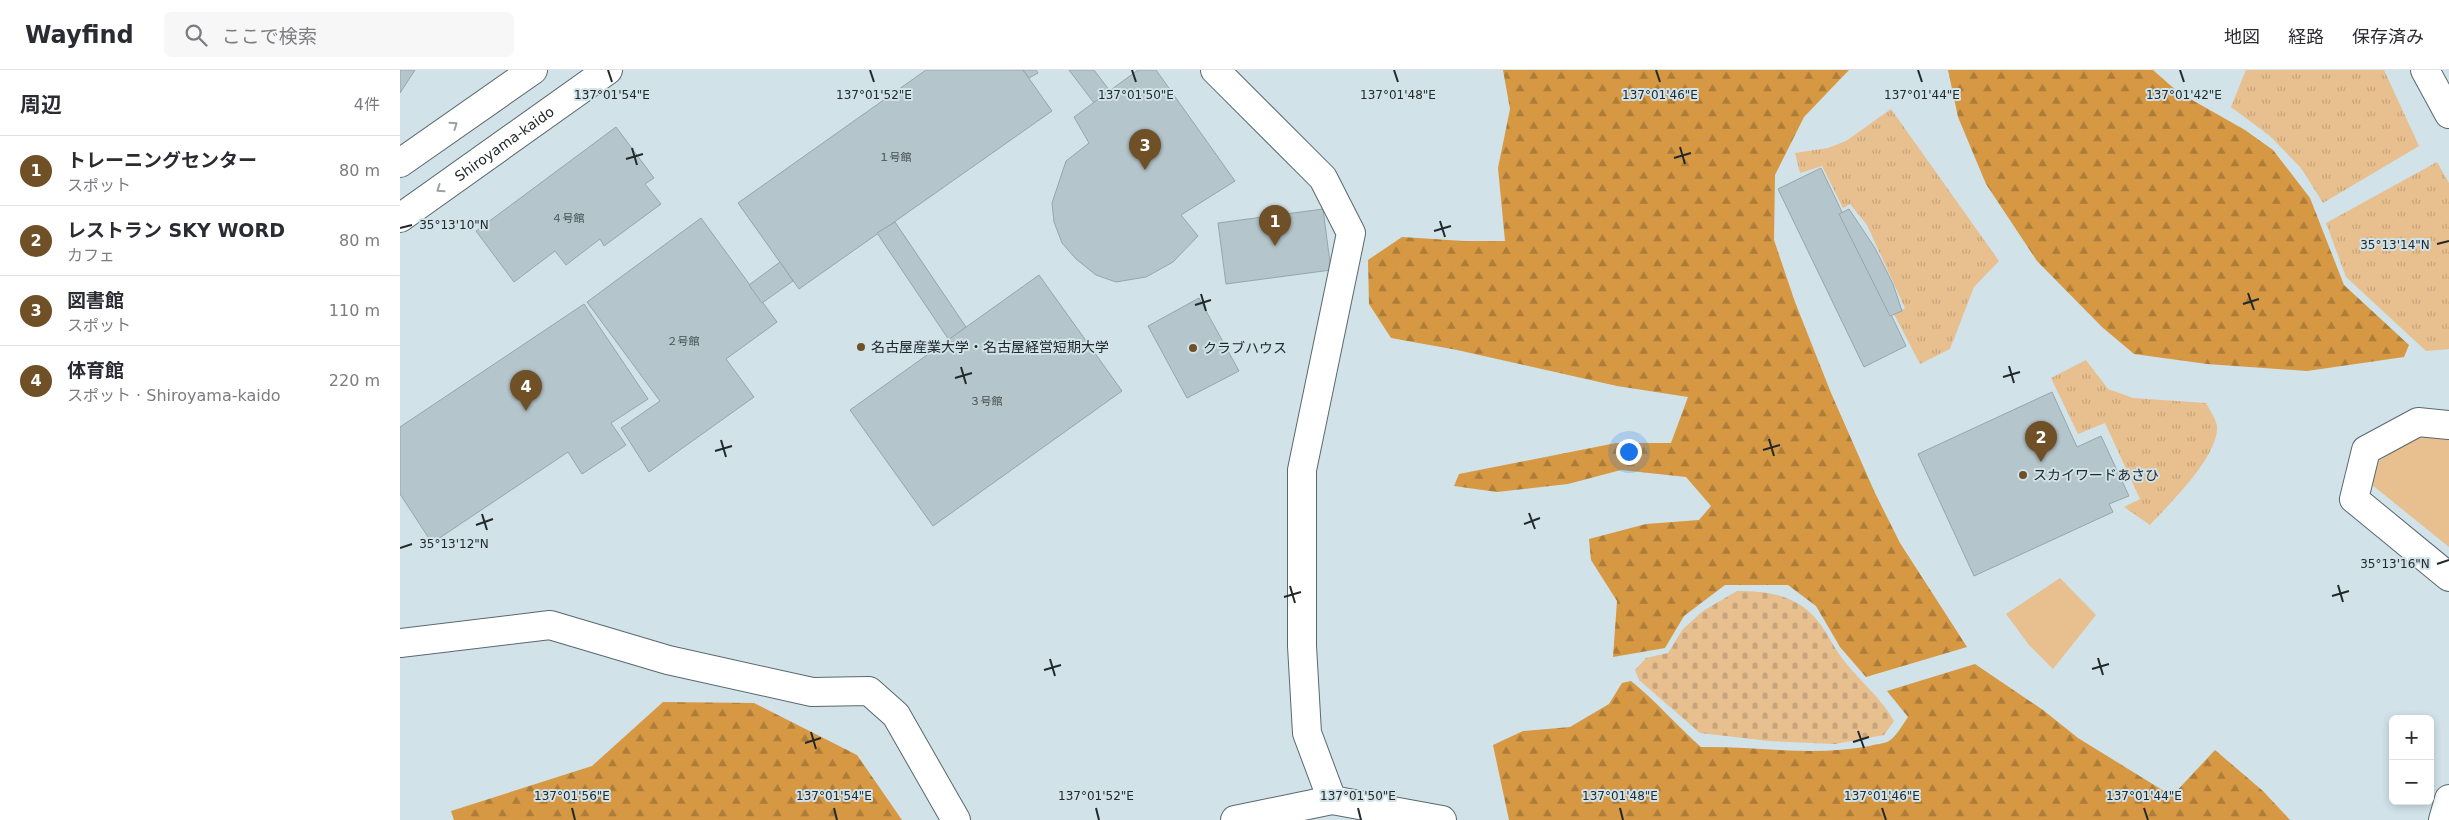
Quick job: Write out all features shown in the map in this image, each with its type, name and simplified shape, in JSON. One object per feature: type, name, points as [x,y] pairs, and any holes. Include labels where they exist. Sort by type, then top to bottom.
[{"type":"street","points":[[400,163],[533,70]]},
{"type":"street","name":"Shiroyama-kaido","points":[[400,218],[608,70]]},
{"type":"street","points":[[1215,70],[1323,178],[1351,233],[1302,470],[1302,646],[1307,733],[1332,800]]},
{"type":"street","points":[[2425,70],[2449,114]]},
{"type":"street","points":[[2449,425],[2418,422],[2366,450],[2354,499],[2449,577]]},
{"type":"street","points":[[400,644],[550,625],[668,660],[812,692],[870,691],[896,714],[956,820]]},
{"type":"street","points":[[2443,820],[2449,799]]},
{"type":"street","points":[[1235,820],[1332,800],[1442,820]]},
{"type":"green space","points":[[1503,70],[1849,70],[1804,117],[1775,175],[1774,240],[1795,302],[1831,393],[1875,493],[1900,543],[1967,647],[1866,677],[1840,647],[1816,606],[1788,585],[1725,585],[1684,616],[1665,648],[1613,657],[1617,601],[1591,560],[1589,539],[1646,524],[1699,520],[1711,506],[1686,477],[1621,470],[1568,484],[1497,492],[1454,486],[1459,474],[1616,443],[1671,443],[1688,397],[1617,386],[1457,350],[1391,338],[1369,304],[1368,260],[1402,237],[1464,241],[1505,241],[1498,168],[1510,109]]},
{"type":"green space","points":[[1948,70],[2153,70],[2178,92],[2245,130],[2273,150],[2310,198],[2344,285],[2409,345],[2404,357],[2307,371],[2207,364],[2134,354],[2102,327],[2037,261],[1986,184],[1958,117]]},
{"type":"green space","points":[[2246,70],[2384,70],[2419,146],[2323,203],[2301,168],[2270,136],[2231,107]]},
{"type":"green space","points":[[1891,109],[1999,261],[1974,287],[1950,349],[1920,364],[1894,314],[1905,308],[1867,225],[1850,204],[1843,208],[1822,166],[1800,173],[1795,153],[1828,148],[1846,141]]},
{"type":"green space","points":[[2437,162],[2449,183],[2449,349],[2426,351],[2346,277],[2326,223]]},
{"type":"green space","points":[[2086,360],[2108,389],[2133,398],[2206,403],[2216,421],[2215,439],[2210,452],[2180,493],[2150,525],[2124,507],[2140,499],[2105,423],[2078,434],[2051,378]]},
{"type":"green space","points":[[2418,435],[2449,438],[2449,547],[2371,484],[2379,461]]},
{"type":"green space","points":[[2060,578],[2096,615],[2053,669],[2029,645],[2006,614]]},
{"type":"green space","points":[[1737,591],[1760,592],[1781,596],[1800,605],[1809,612],[1821,625],[1841,657],[1877,697],[1894,721],[1884,735],[1835,744],[1769,741],[1700,733],[1639,680],[1635,670],[1646,658],[1668,653],[1683,629],[1703,611]]},
{"type":"green space","points":[[1975,664],[2043,710],[2078,738],[2172,796],[2215,750],[2263,791],[2290,820],[1509,820],[1493,745],[1523,731],[1570,727],[1609,704],[1622,683],[1631,681],[1701,747],[1827,751],[1870,746],[1889,741],[1908,717],[1887,691]]},
{"type":"green space","points":[[663,702],[754,703],[857,755],[902,820],[454,820],[451,811],[592,766]]},
{"type":"building","points":[[400,70],[415,70],[400,93]]},
{"type":"building","points":[[926,70],[1023,70],[1052,111],[799,289],[738,203]]},
{"type":"building","points":[[1023,70],[1036,70],[1038,73],[1029,78]]},
{"type":"building","points":[[1069,70],[1094,70],[1110,91],[1094,103]]},
{"type":"building","points":[[1138,70],[1156,70],[1235,181],[1181,215],[1198,236],[1173,262],[1146,277],[1116,282],[1096,275],[1076,259],[1062,243],[1054,222],[1052,203],[1066,161],[1089,143],[1074,117]]},
{"type":"building","points":[[616,127],[654,178],[645,184],[661,204],[604,246],[600,239],[566,265],[555,251],[514,282],[476,231]]},
{"type":"building","points":[[1821,168],[1906,346],[1864,367],[1778,189]]},
{"type":"building","points":[[1323,209],[1331,270],[1226,284],[1218,223]]},
{"type":"building","points":[[1849,209],[1875,248],[1893,284],[1902,311],[1890,316],[1839,214]]},
{"type":"building","points":[[701,218],[777,322],[726,359],[754,397],[649,472],[621,428],[660,401],[587,302]]},
{"type":"building","points":[[895,222],[966,327],[949,340],[877,233]]},
{"type":"building","points":[[780,262],[793,281],[762,303],[749,285]]},
{"type":"building","points":[[1039,275],[1122,391],[933,526],[850,410]]},
{"type":"building","name":"クラブハウス","points":[[1199,298],[1239,371],[1187,398],[1148,326]]},
{"type":"building","points":[[584,304],[648,399],[611,423],[626,445],[582,474],[568,452],[432,543],[400,494],[400,427]]},
{"type":"building","name":"スカイワードあさひ","points":[[2052,392],[2077,447],[2101,436],[2129,496],[2109,504],[2113,512],[1974,576],[1918,454]]},
{"type":"place","name":"図書館","points":[[1145,170]]},
{"type":"place","name":"トレーニングセンター","points":[[1275,246]]},
{"type":"place","name":"名古屋産業大学・名古屋経営短期大学","points":[[861,347]]},
{"type":"place","name":"クラブハウス","points":[[1193,348]]},
{"type":"place","name":"体育館","points":[[526,411]]},
{"type":"place","name":"レストラン SKY WORD","points":[[2041,462]]},
{"type":"place","name":"スカイワードあさひ","points":[[2023,475]]}]
